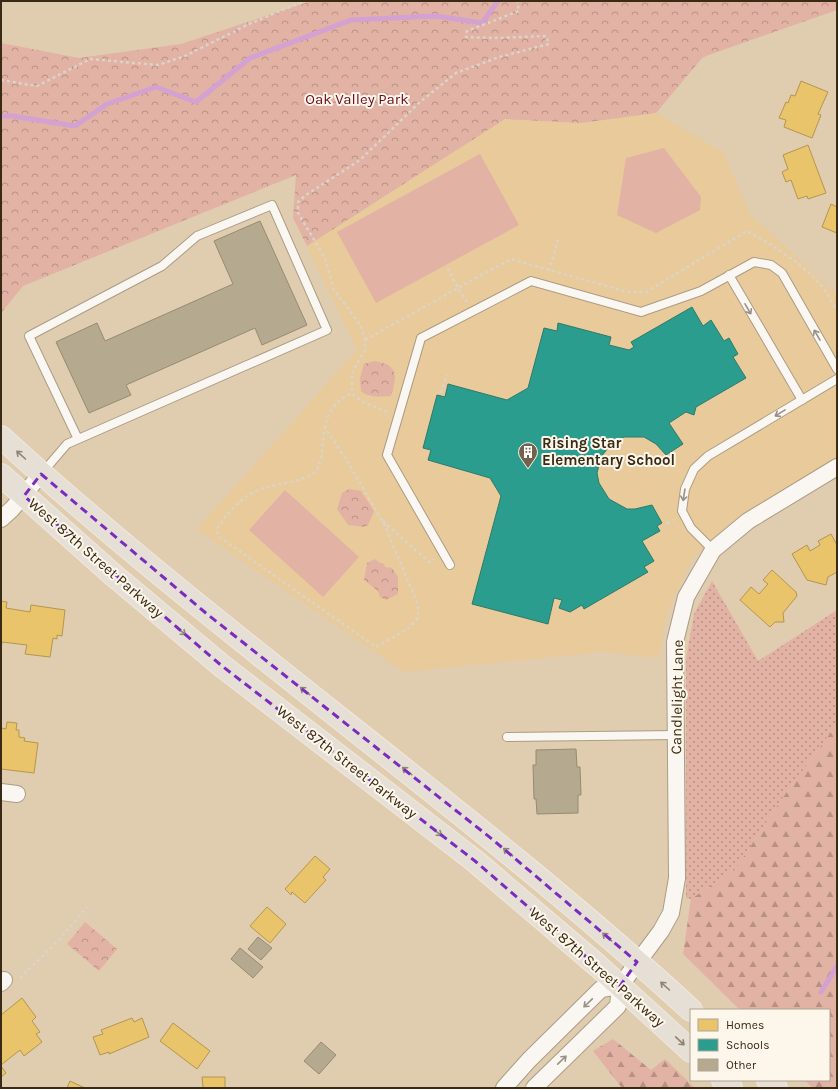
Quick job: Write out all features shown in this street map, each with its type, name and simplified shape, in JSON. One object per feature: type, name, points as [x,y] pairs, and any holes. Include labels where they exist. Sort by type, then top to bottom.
[{"type":"main road","name":"West 87th Street Parkway","points":[[1,437],[41,474],[207,614],[492,839],[690,1009]]},
{"type":"main road","name":"West 87th Street Parkway","points":[[1,475],[111,573],[222,666],[475,861],[620,986],[690,1050]]},
{"type":"street","name":"Candlelight Lane","points":[[534,1088],[618,1006],[620,986],[661,931],[671,913],[677,878],[675,642],[686,597],[713,550],[748,521],[837,467]]},
{"type":"street","points":[[1,519],[24,496],[41,474]]},
{"type":"street","points":[[504,1088],[529,1060],[601,989],[620,986]]},
{"type":"lane","points":[[41,474],[67,444],[326,330],[272,205],[197,236],[162,266],[29,336],[78,439]]},
{"type":"lane","points":[[450,565],[387,455],[421,338],[531,281],[640,312],[701,291],[754,262],[771,265],[782,274],[837,369]]},
{"type":"lane","points":[[729,275],[802,400]]},
{"type":"lane","points":[[713,550],[691,528],[682,511],[685,489],[694,469],[708,456],[837,379]]},
{"type":"lane","points":[[507,737],[676,735]]},
{"type":"path","points":[[1,80],[38,86],[90,59],[158,65],[185,56],[249,24],[304,1]]},
{"type":"path","points":[[386,412],[361,402],[352,393],[352,373],[365,350],[365,340],[361,326],[334,290],[325,258],[298,213],[298,202],[306,194],[360,160],[420,102],[456,73],[499,57],[549,44],[546,36],[494,38],[466,37],[467,31],[520,10],[517,1]]},
{"type":"path","points":[[365,340],[511,259],[628,292],[646,292],[747,231],[778,249],[797,264],[825,289],[837,311]]},
{"type":"path","points":[[550,270],[558,240]]},
{"type":"path","points":[[447,267],[472,312]]},
{"type":"path","points":[[441,393],[446,375]]},
{"type":"path","points":[[324,426],[349,464],[381,519],[418,605],[418,618],[409,628],[376,647],[218,536],[217,529],[223,519],[238,503],[253,492],[268,486],[299,480],[316,471],[321,460],[324,426],[331,409],[341,398],[352,393]]},
{"type":"path","points":[[381,519],[429,562]]},
{"type":"path","points":[[667,524],[673,520]]},
{"type":"path","points":[[3,982],[17,980],[22,976],[60,939],[87,907]]},
{"type":"highlighted area","points":[[41,474],[207,614],[492,839],[637,962],[620,986],[475,861],[222,666],[24,496]]},
{"type":"shaded area","points":[[656,113],[724,153],[749,213],[837,295],[837,459],[732,521],[693,558],[667,613],[659,658],[603,652],[404,672],[197,529],[357,350],[307,246],[505,119],[581,123]]},
{"type":"green space","name":"Oak Valley Park","points":[[311,1],[837,1],[837,10],[703,57],[656,113],[581,123],[505,119],[307,246],[293,218],[296,175],[23,286],[1,313],[1,43],[79,58],[181,44]]},
{"type":"green space","points":[[664,148],[701,197],[700,210],[656,233],[617,215],[626,158]]},
{"type":"green space","points":[[480,154],[519,225],[376,303],[337,232]]},
{"type":"green space","points":[[375,361],[383,363],[394,372],[395,377],[391,396],[370,395],[361,391],[360,378],[364,364]]},
{"type":"green space","points":[[349,489],[361,491],[374,511],[368,525],[364,527],[348,525],[337,509],[342,493]]},
{"type":"green space","points":[[285,490],[359,557],[323,597],[249,530]]},
{"type":"green space","points":[[375,559],[384,564],[385,567],[392,568],[398,577],[398,594],[386,600],[380,597],[378,591],[364,580],[367,563]]},
{"type":"green space","points":[[712,581],[758,661],[837,610],[837,724],[781,800],[735,870],[691,899],[686,898],[686,659],[694,614]]},
{"type":"green space","points":[[837,724],[837,1088],[812,1088],[806,1081],[830,1081],[830,1009],[739,1009],[683,954],[691,899],[735,870],[781,800]]},
{"type":"green space","points":[[85,922],[117,949],[99,971],[67,944]]},
{"type":"green space","points":[[613,1039],[651,1070],[665,1059],[695,1088],[622,1088],[593,1051]]},
{"type":"building: Homes","points":[[801,81],[828,92],[818,114],[821,115],[812,138],[784,127],[786,120],[779,118],[791,95],[795,96]]},
{"type":"building: Homes","points":[[808,145],[826,193],[808,199],[807,196],[798,199],[791,180],[786,182],[782,172],[788,169],[783,155]]},
{"type":"building: Homes","points":[[831,204],[837,207],[837,233],[822,227]]},
{"type":"building: Homes","points":[[831,534],[837,545],[837,572],[828,577],[826,585],[807,580],[792,554],[807,545],[810,551],[820,545],[818,541]]},
{"type":"building: Homes","points":[[772,570],[796,592],[797,596],[783,613],[784,622],[775,622],[770,627],[740,600],[751,587],[759,594],[768,584],[763,580]]},
{"type":"building: Homes","points":[[1,601],[7,602],[6,608],[30,612],[31,605],[65,610],[62,636],[57,635],[57,639],[53,638],[50,657],[25,654],[27,645],[2,642],[1,649]]},
{"type":"building: Homes","points":[[7,722],[17,723],[16,730],[19,730],[19,737],[25,738],[24,741],[38,743],[34,773],[1,769],[1,728],[6,729]]},
{"type":"building: Homes","points":[[315,856],[330,869],[323,877],[326,880],[305,903],[292,892],[291,895],[285,889]]},
{"type":"building: Homes","points":[[267,907],[286,924],[270,943],[250,926]]},
{"type":"building: Homes","points":[[22,998],[36,1017],[32,1021],[40,1032],[36,1034],[42,1042],[24,1056],[20,1050],[1,1065],[1,1015]]},
{"type":"building: Homes","points":[[132,1018],[134,1022],[142,1018],[149,1037],[109,1054],[109,1052],[100,1055],[93,1037],[103,1034],[101,1030]]},
{"type":"building: Homes","points":[[173,1023],[210,1051],[197,1069],[160,1041]]},
{"type":"building: Homes","points":[[1,1066],[6,1073],[1,1077]]},
{"type":"building: Homes","points":[[202,1077],[225,1077],[225,1088],[203,1088]]},
{"type":"building: Homes","points":[[70,1081],[85,1088],[67,1088]]},
{"type":"building: Schools","name":"Rising Star Elementary School","points":[[692,307],[703,326],[711,320],[724,341],[729,338],[738,354],[733,357],[746,378],[696,407],[694,415],[686,412],[669,423],[683,444],[666,455],[656,444],[644,437],[624,437],[615,441],[601,457],[597,473],[599,483],[609,499],[627,509],[635,509],[652,505],[662,523],[657,526],[660,531],[642,541],[654,561],[644,567],[648,572],[584,609],[582,605],[570,612],[559,608],[562,600],[554,598],[548,624],[472,604],[501,496],[490,478],[428,460],[431,450],[423,448],[437,395],[445,397],[448,384],[507,400],[528,388],[544,328],[557,331],[558,323],[611,337],[609,345],[629,350],[634,347],[631,342]]},
{"type":"building: Other","points":[[260,221],[307,325],[262,345],[255,328],[126,385],[131,395],[89,413],[56,342],[97,323],[105,341],[233,284],[214,241]]},
{"type":"building: Other","points":[[576,749],[577,767],[580,767],[581,795],[578,795],[578,813],[537,814],[536,799],[534,799],[533,765],[536,765],[536,750]]},
{"type":"building: Other","points":[[258,937],[272,948],[261,960],[248,949]]},
{"type":"building: Other","points":[[240,948],[263,967],[253,978],[231,959]]},
{"type":"building: Other","points":[[321,1042],[336,1055],[319,1074],[304,1061]]},
{"type":"waterway","points":[[1,116],[12,116],[75,126],[107,104],[156,87],[196,102],[250,58],[351,20],[436,16],[482,23],[498,1]]},
{"type":"waterway","points":[[821,992],[837,966]]},
{"type":"place","name":"Rising Star Elementary School","points":[[528,469]]}]
